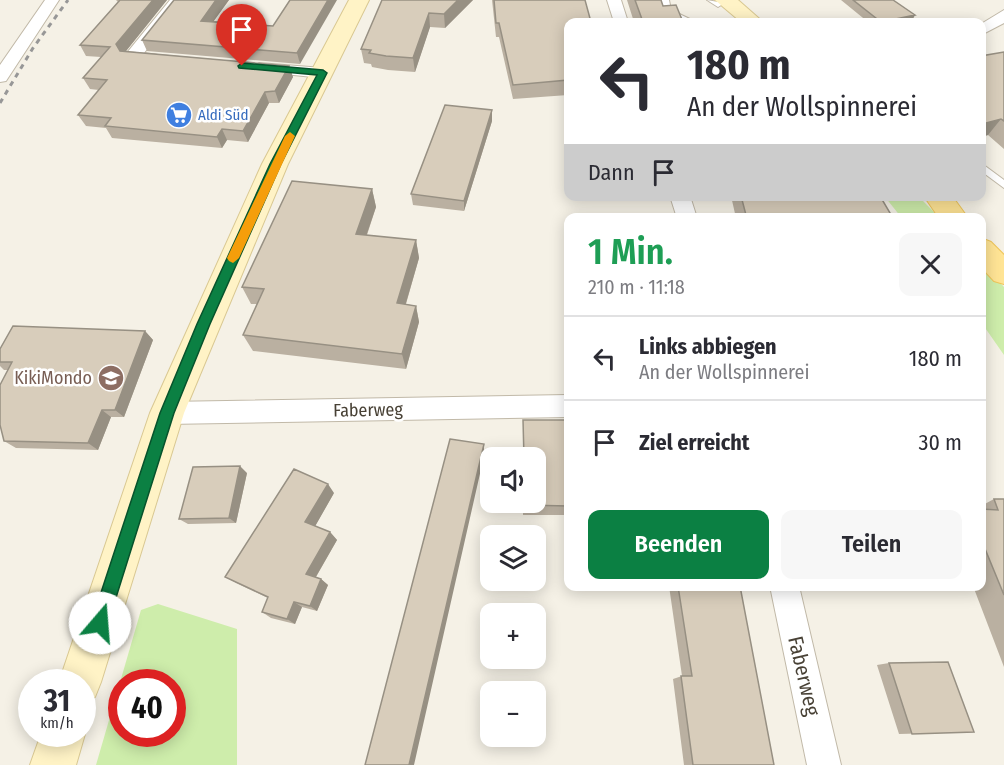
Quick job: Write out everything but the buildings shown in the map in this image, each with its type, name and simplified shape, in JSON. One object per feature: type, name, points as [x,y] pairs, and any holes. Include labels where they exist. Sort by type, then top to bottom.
[{"type":"main road","points":[[986,231],[1004,241]]},
{"type":"main road","points":[[986,254],[1004,273]]},
{"type":"street","points":[[0,77],[52,0]]},
{"type":"street","points":[[176,61],[132,57],[178,0]]},
{"type":"street","points":[[84,669],[167,413],[275,164],[359,0]]},
{"type":"street","points":[[614,0],[620,18]]},
{"type":"street","points":[[725,0],[748,18]]},
{"type":"street","points":[[986,28],[1004,15]]},
{"type":"street","points":[[242,66],[323,73]]},
{"type":"street","name":"Faberweg","points":[[167,413],[564,406]]},
{"type":"street","name":"Faberweg","points":[[785,591],[824,765]]},
{"type":"street","points":[[53,765],[59,747]]},
{"type":"lane","points":[[665,0],[668,11],[683,18]]},
{"type":"lane","points":[[711,0],[718,5],[725,0]]},
{"type":"lane","points":[[986,170],[1004,185]]},
{"type":"green space","points":[[888,201],[923,201],[935,213],[898,213]]},
{"type":"green space","points":[[986,267],[1004,287],[1004,355],[986,329]]},
{"type":"green space","points":[[158,604],[237,629],[237,765],[96,765],[108,724],[108,747],[186,747],[186,669],[124,669],[141,610]]},
{"type":"railway","points":[[0,103],[33,48],[68,0]]},
{"type":"slow traffic","points":[[233,258],[290,136]]},
{"type":"place","name":"Aldi Süd","points":[[179,115]]},
{"type":"place","name":"KikiMondo","points":[[111,378]]},
{"type":"route","points":[[100,623],[167,413],[275,164],[323,73],[242,66]]}]
